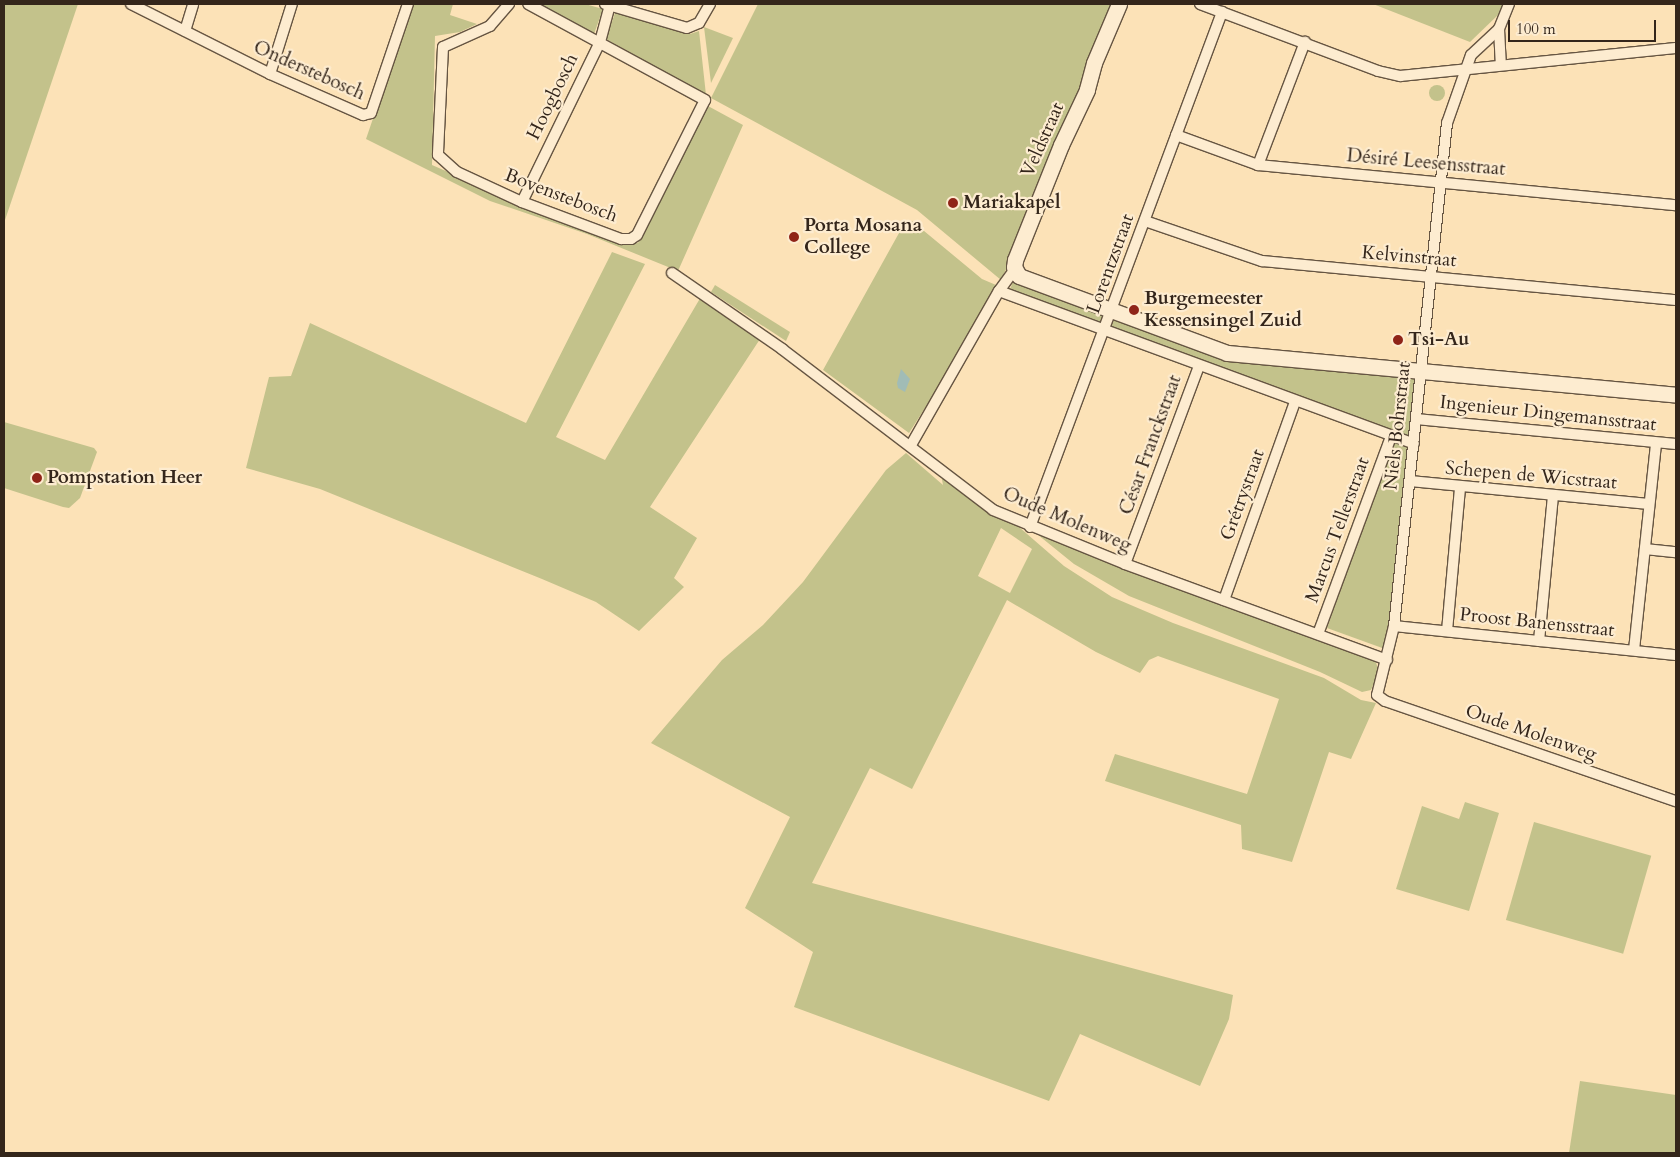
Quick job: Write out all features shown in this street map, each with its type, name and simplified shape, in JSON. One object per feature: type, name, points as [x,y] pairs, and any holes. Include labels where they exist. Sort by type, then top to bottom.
[{"type":"street","name":"Onderstebosch","points":[[131,4],[270,74],[355,113],[371,113],[408,4]]},
{"type":"street","points":[[185,32],[194,4]]},
{"type":"street","points":[[270,74],[292,4]]},
{"type":"street","name":"Bovenstebosch","points":[[509,4],[490,26],[448,44],[440,53],[438,155],[457,172],[522,202],[621,239],[631,239],[636,235],[705,100],[528,4]]},
{"type":"street","points":[[608,4],[687,28],[699,23],[710,4]]},
{"type":"street","name":"Hoogbosch","points":[[522,202],[600,42],[608,4]]},
{"type":"street","name":"Veldstraat","points":[[912,445],[998,291],[1015,269],[1015,260],[1061,145],[1083,99],[1094,63],[1119,4]]},
{"type":"street","points":[[1200,4],[1392,74],[1465,71],[1502,65],[1676,48]]},
{"type":"street","points":[[1502,65],[1499,29],[1509,4]]},
{"type":"street","name":"Lorentzstraat","points":[[1030,527],[1105,331],[1222,12]]},
{"type":"street","name":"Niels Bohrstraat","points":[[1377,695],[1394,626],[1447,123],[1471,55],[1499,29]]},
{"type":"street","points":[[1258,165],[1305,42]]},
{"type":"street","name":"Désiré Leesensstraat","points":[[1176,136],[1258,165],[1676,205]]},
{"type":"street","name":"Kelvinstraat","points":[[1145,221],[1262,261],[1676,300]]},
{"type":"street","points":[[1015,269],[1022,278],[1227,353],[1676,395]]},
{"type":"street","name":"Oude Molenweg","points":[[672,273],[736,316],[912,445],[993,510],[1030,527],[1125,564],[1387,660]]},
{"type":"street","points":[[998,291],[1295,402],[1414,444]]},
{"type":"street","name":"César Franckstraat","points":[[1125,564],[1199,366]]},
{"type":"street","name":"Grétrystraat","points":[[1224,600],[1295,402]]},
{"type":"street","name":"Ingenieur Dingemansstraat","points":[[1416,419],[1676,444]]},
{"type":"street","name":"Marcus Tellerstraat","points":[[1318,634],[1391,437]]},
{"type":"street","points":[[1634,650],[1656,442]]},
{"type":"street","name":"Schepen de Wicstraat","points":[[1410,481],[1649,504]]},
{"type":"street","points":[[1447,631],[1460,487]]},
{"type":"street","points":[[1539,641],[1553,496]]},
{"type":"street","points":[[1645,549],[1676,552]]},
{"type":"street","name":"Proost Banensstraat","points":[[1394,626],[1676,655]]},
{"type":"street","name":"Oude Molenweg","points":[[1377,695],[1385,701],[1676,801]]},
{"type":"shaded area","points":[[4,4],[78,4],[4,223]]},
{"type":"shaded area","points":[[412,4],[453,4],[450,15],[477,24],[460,32],[435,36],[432,165],[565,223],[627,242],[638,243],[708,106],[743,125],[678,271],[587,234],[490,201],[366,139]]},
{"type":"shaded area","points":[[539,4],[585,4],[603,9],[594,34]]},
{"type":"shaded area","points":[[758,4],[1113,4],[1029,220],[1001,280],[917,210],[711,98]]},
{"type":"shaded area","points":[[1373,4],[1503,4],[1498,15],[1470,42]]},
{"type":"shaded area","points":[[615,13],[690,34],[699,31],[706,95],[606,39]]},
{"type":"shaded area","points":[[704,27],[733,38],[711,83]]},
{"type":"shaded area","points":[[1437,85],[1445,93],[1437,101],[1429,93]]},
{"type":"shaded area","points":[[912,221],[982,279],[996,285],[955,361],[909,433],[823,370],[904,224]]},
{"type":"shaded area","points":[[612,252],[645,264],[556,437],[605,460],[702,295],[762,336],[650,507],[697,538],[674,578],[684,587],[639,631],[596,602],[542,579],[320,489],[246,468],[269,377],[291,376],[310,323],[526,423]]},
{"type":"shaded area","points":[[1014,279],[1107,315],[1103,326],[1010,290]]},
{"type":"shaded area","points":[[715,285],[790,332],[786,341],[711,292]]},
{"type":"shaded area","points":[[1114,317],[1203,349],[1417,374],[1410,439],[1110,329]]},
{"type":"shaded area","points":[[4,422],[94,448],[97,452],[80,498],[69,508],[4,488]]},
{"type":"shaded area","points":[[1393,442],[1409,446],[1390,633],[1385,649],[1327,628]]},
{"type":"shaded area","points":[[906,453],[943,485],[941,474],[1019,527],[1064,566],[1112,597],[1173,623],[1324,678],[1361,700],[1376,703],[1351,759],[1329,752],[1292,862],[1242,849],[1241,825],[1105,781],[1115,754],[1247,794],[1279,699],[1158,656],[1149,660],[1140,673],[1096,652],[1007,600],[912,789],[870,768],[812,883],[1233,995],[1229,1019],[1200,1086],[1080,1034],[1049,1101],[794,1007],[813,952],[745,908],[790,817],[651,743],[722,660],[763,625],[803,582],[886,470]],"holes":[[[1001,528],[1032,549],[1010,593],[978,576]]]},
{"type":"shaded area","points":[[1032,530],[1375,660],[1379,671],[1371,690],[1362,692],[1320,672],[1129,596],[1074,564]]},
{"type":"shaded area","points":[[1465,802],[1499,813],[1469,911],[1396,889],[1422,806],[1459,819]]},
{"type":"shaded area","points":[[1534,822],[1651,856],[1623,954],[1506,920]]},
{"type":"shaded area","points":[[1580,1081],[1676,1095],[1676,1153],[1569,1153]]},
{"type":"water","points":[[901,369],[910,379],[905,392],[898,388],[897,383]]},
{"type":"place","name":"Mariakapel","points":[[953,203]]},
{"type":"place","name":"Porta Mosana College","points":[[794,237]]},
{"type":"place","name":"Burgemeester Kessensingel Zuid","points":[[1134,310]]},
{"type":"place","name":"Tsi-Au","points":[[1398,340]]},
{"type":"place","name":"Pompstation Heer","points":[[37,478]]}]
